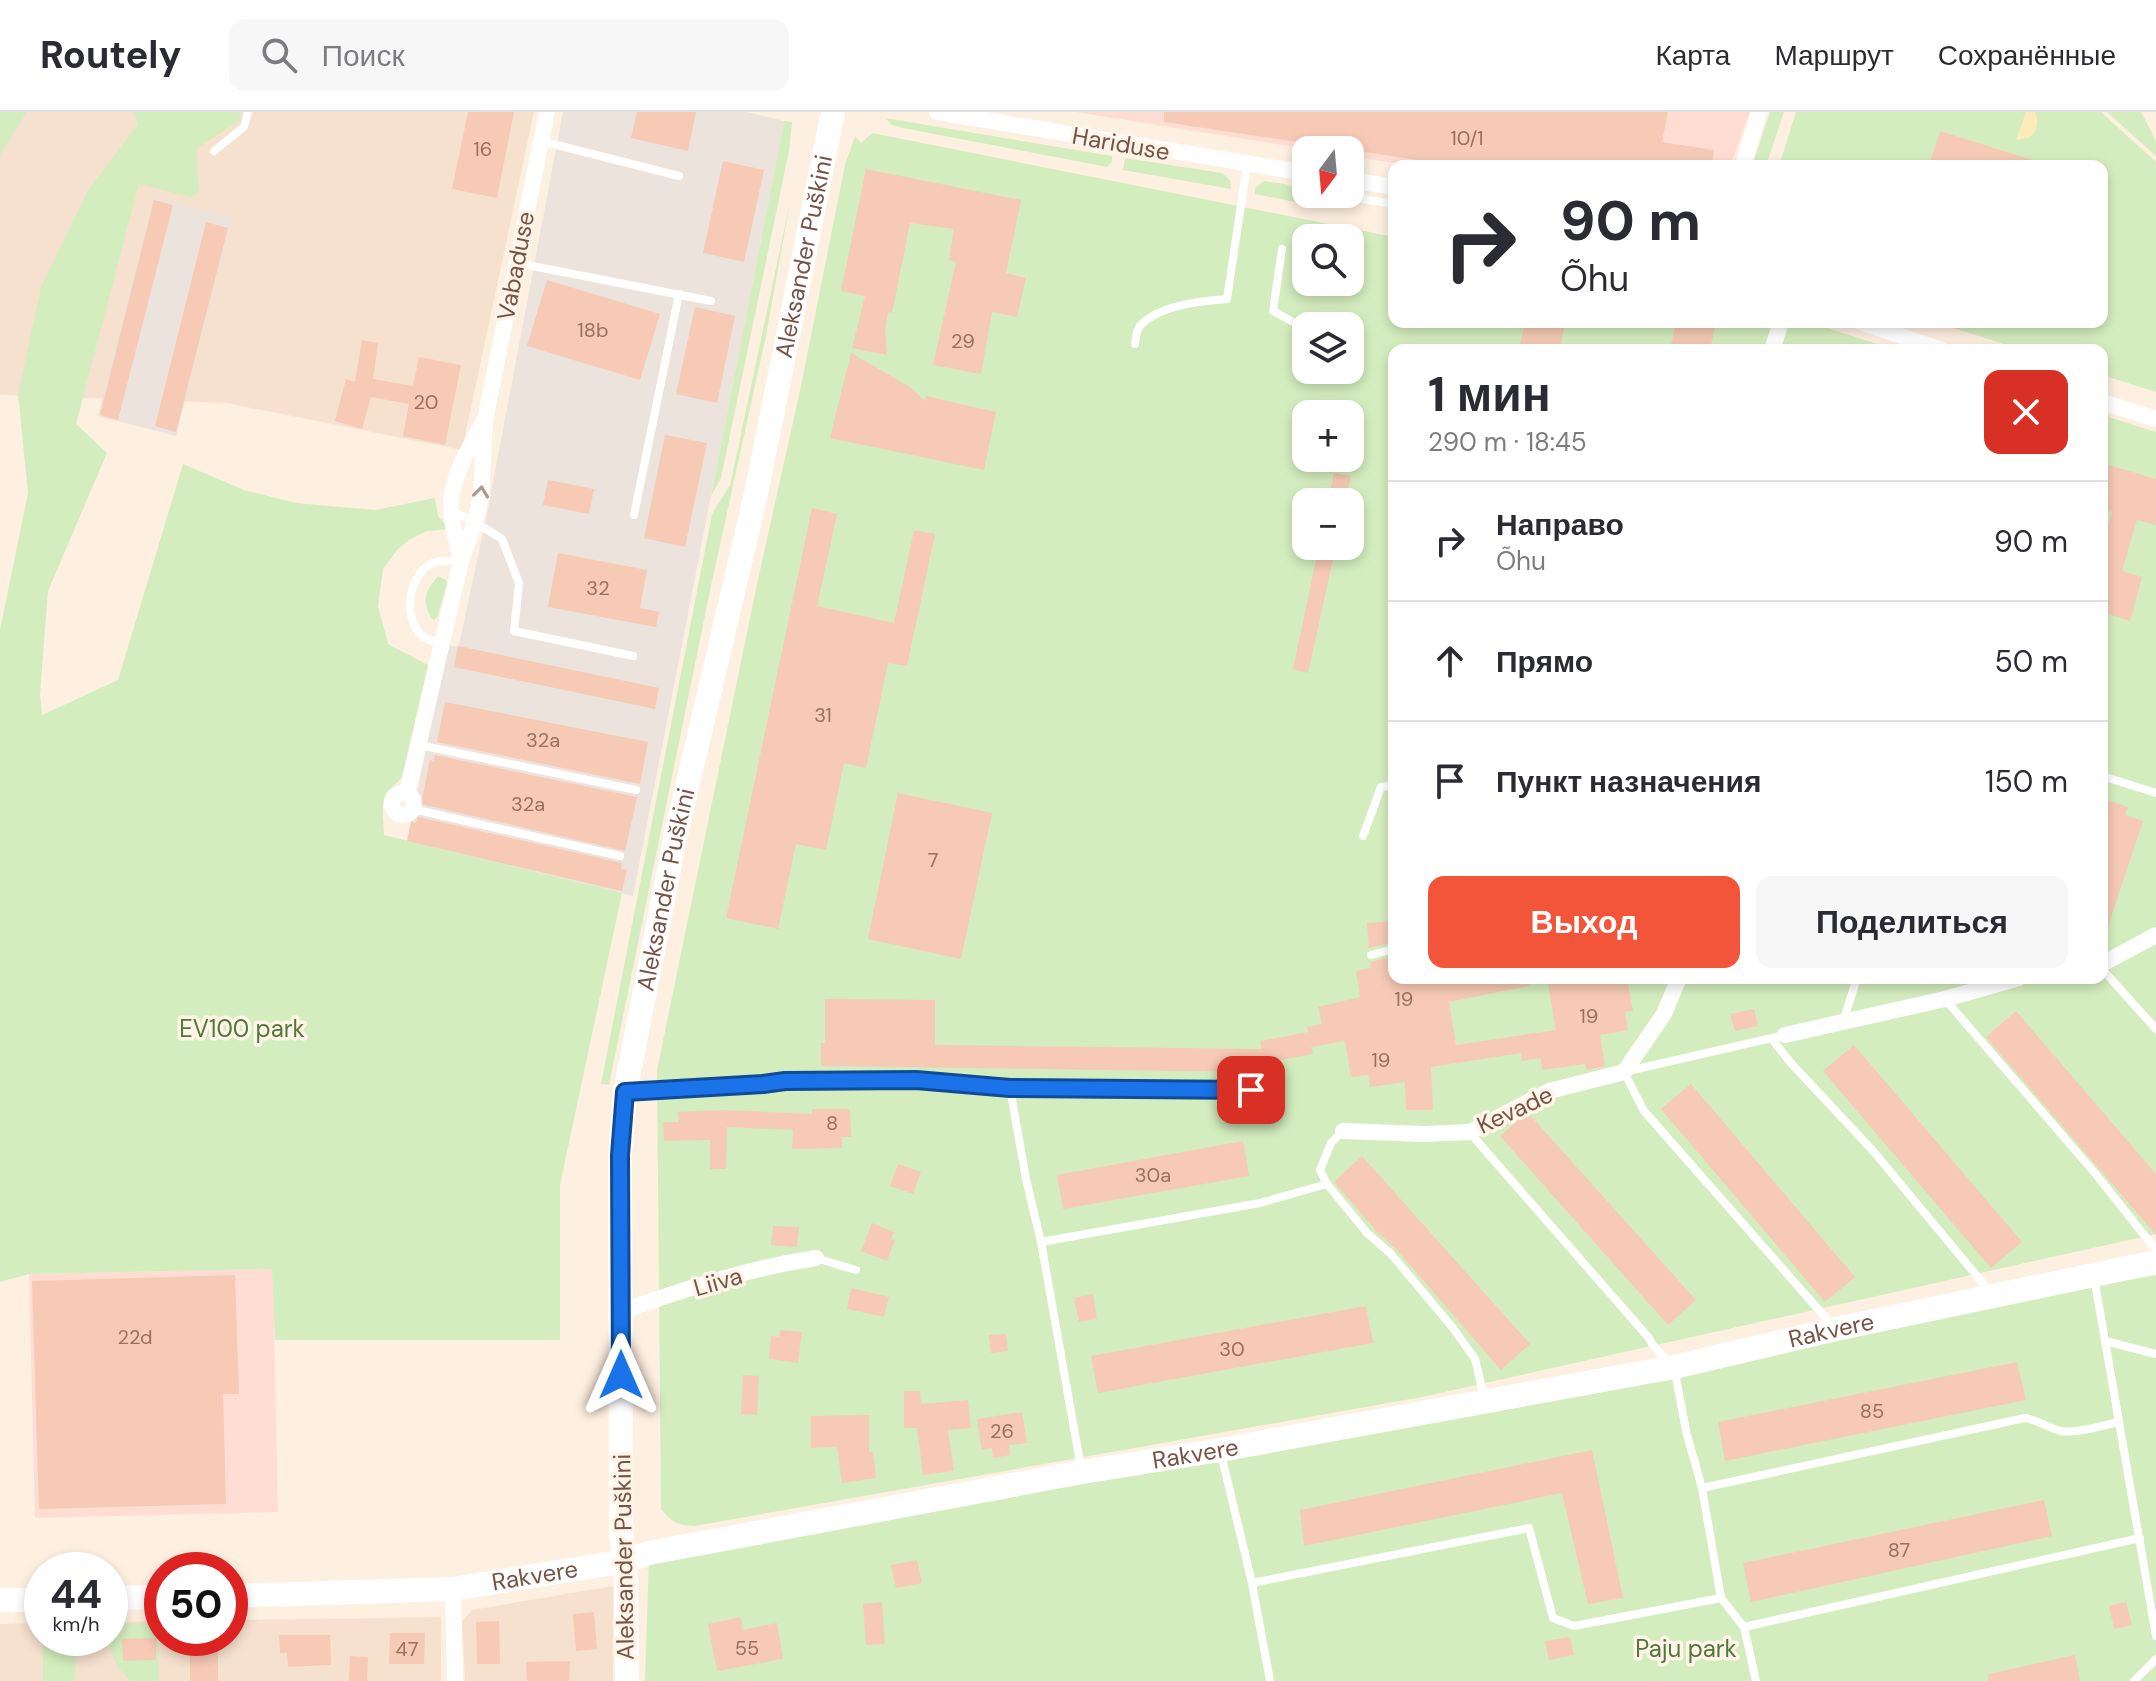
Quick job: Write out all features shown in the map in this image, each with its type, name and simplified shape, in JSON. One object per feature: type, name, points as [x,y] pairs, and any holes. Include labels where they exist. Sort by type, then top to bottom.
[{"type":"street","name":"Vabaduse","points":[[410,801],[418,745],[461,561],[481,497],[485,420],[547,112]]},
{"type":"street","name":"Aleksander Puškini","points":[[627,1681],[625,1561],[621,1533],[620,1155],[625,1092],[676,834],[756,494],[833,112]]},
{"type":"street","name":"Hariduse","points":[[937,112],[1292,171]]},
{"type":"street","points":[[1745,160],[1759,112]]},
{"type":"street","points":[[1364,182],[1388,186]]},
{"type":"street","points":[[1878,328],[1924,344]]},
{"type":"street","points":[[2108,404],[2156,419]]},
{"type":"street","name":"Vabaduse","points":[[461,561],[451,511],[453,486],[485,420]]},
{"type":"street","points":[[2108,963],[2156,935]]},
{"type":"street","points":[[1624,1072],[1664,1014],[1676,984]]},
{"type":"street","points":[[1778,1037],[1997,984]]},
{"type":"street","name":"Kevade","points":[[1343,1131],[1470,1132],[1549,1091],[1624,1072]]},
{"type":"street","points":[[625,1092],[785,1081]]},
{"type":"street","name":"Liiva","points":[[621,1312],[783,1263],[816,1258]]},
{"type":"street","name":"Rakvere","points":[[248,1595],[453,1589],[625,1561],[649,1553],[1082,1472],[1220,1450],[1674,1367],[1836,1329],[2156,1262]]},
{"type":"street","points":[[453,1589],[455,1681]]},
{"type":"street","points":[[0,1600],[24,1600]]},
{"type":"lane","points":[[214,151],[244,127],[248,112]]},
{"type":"lane","points":[[541,141],[679,176]]},
{"type":"lane","points":[[1135,344],[1141,325],[1156,316],[1179,305],[1227,299],[1247,165]]},
{"type":"lane","points":[[1282,169],[1292,176]]},
{"type":"lane","points":[[1364,199],[1388,203]]},
{"type":"lane","points":[[1282,249],[1273,311],[1292,321]]},
{"type":"lane","points":[[517,263],[711,301]]},
{"type":"lane","points":[[634,515],[679,294]]},
{"type":"lane","points":[[451,511],[502,539],[519,583],[514,631],[633,656]]},
{"type":"lane","points":[[442,644],[422,636],[417,629],[412,615],[413,586],[420,572],[435,562],[461,561]]},
{"type":"lane","points":[[418,745],[636,790]]},
{"type":"lane","points":[[2108,778],[2156,793]]},
{"type":"lane","points":[[1363,836],[1381,787],[1388,786]]},
{"type":"lane","points":[[410,801],[620,856]]},
{"type":"lane","points":[[1371,955],[1388,951]]},
{"type":"lane","points":[[2108,973],[2156,1029]]},
{"type":"lane","points":[[1843,1022],[1855,984]]},
{"type":"lane","points":[[1950,1005],[2094,1172],[2156,1250]]},
{"type":"lane","points":[[1836,1329],[1644,1111],[1624,1072],[1778,1037],[1790,1062],[1874,1152],[1994,1297]]},
{"type":"lane","points":[[785,1081],[916,1080],[1010,1088],[1251,1090]]},
{"type":"lane","points":[[1010,1088],[1082,1472]]},
{"type":"lane","points":[[1343,1131],[1331,1143],[1320,1170],[1327,1184],[1453,1328],[1475,1359],[1485,1402]]},
{"type":"lane","points":[[1470,1132],[1674,1367],[1686,1431],[1702,1488],[1721,1598],[1744,1627],[1756,1681]]},
{"type":"lane","points":[[1041,1242],[1260,1203],[1327,1184]]},
{"type":"lane","points":[[816,1258],[856,1270]]},
{"type":"lane","points":[[2093,1276],[2156,1636]]},
{"type":"lane","points":[[2105,1341],[2156,1354]]},
{"type":"lane","points":[[1702,1488],[2025,1418],[2067,1432],[2119,1422]]},
{"type":"lane","points":[[1220,1450],[1252,1583],[1270,1681]]},
{"type":"lane","points":[[1252,1583],[1529,1528],[1553,1618],[1574,1626],[1721,1598]]},
{"type":"lane","points":[[1744,1627],[2140,1538]]},
{"type":"lane","points":[[2134,1681],[2156,1659]]},
{"type":"shaded area","points":[[0,112],[534,112],[462,450],[226,403],[0,395]]},
{"type":"shaded area","points":[[563,112],[747,112],[784,121],[633,896],[407,841],[448,645],[459,645]]},
{"type":"shaded area","points":[[1076,112],[1750,112],[1732,160],[1388,162],[1364,158],[1364,136],[1292,136],[1292,147]]},
{"type":"shaded area","points":[[154,197],[232,218],[176,436],[98,416]]},
{"type":"shaded area","points":[[273,1269],[278,1512],[35,1518],[29,1274]]},
{"type":"shaded area","points":[[613,1586],[613,1681],[465,1681],[462,1621],[472,1610]]},
{"type":"shaded area","points":[[441,1617],[441,1681],[0,1681],[0,1624],[24,1623],[24,1656],[128,1656],[128,1622],[144,1621],[144,1656],[248,1656],[248,1620]]},
{"type":"green space","points":[[0,112],[27,112],[0,155]]},
{"type":"green space","name":"EV100 park","points":[[133,112],[241,112],[239,121],[196,149],[199,193],[190,197],[139,184],[76,424],[107,453],[48,591],[40,694],[42,715],[118,680],[183,464],[244,490],[296,503],[375,510],[435,498],[438,516],[450,529],[427,531],[409,540],[383,569],[378,606],[388,644],[428,665],[402,777],[385,796],[384,835],[622,893],[560,1185],[560,1340],[275,1340],[272,1269],[29,1274],[0,1282],[0,630],[28,493],[18,394],[41,287],[88,190],[138,124]]},
{"type":"green space","points":[[1770,112],[1784,112],[1768,160],[1754,160]]},
{"type":"green space","points":[[1796,112],[2101,112],[2156,162],[2156,392],[2108,377],[2108,344],[2004,344],[1953,328],[2108,328],[2108,160],[1781,160]]},
{"type":"green space","points":[[2107,112],[2141,112],[2156,141],[2156,156]]},
{"type":"green space","points":[[885,118],[1112,156],[1112,162],[1107,167],[903,128],[892,125]]},
{"type":"green space","points":[[784,121],[792,122],[789,151],[721,478],[711,496]]},
{"type":"green space","points":[[872,133],[1329,224],[1292,224],[1292,296],[1364,296],[1364,231],[1388,236],[1388,328],[1827,328],[1877,344],[1388,344],[1388,984],[2108,984],[2108,417],[2156,432],[2156,1234],[1422,1397],[695,1526],[679,1524],[669,1517],[661,1509],[657,1070],[845,165],[855,136],[861,143]]},
{"type":"green space","points":[[1125,158],[1222,173],[1230,180],[1231,189],[1123,170]]},
{"type":"green space","points":[[1264,181],[1292,186],[1292,201],[1255,194],[1255,188]]},
{"type":"green space","points":[[790,202],[766,336],[712,581],[609,1085],[601,1084],[712,514],[730,485]]},
{"type":"green space","points":[[438,576],[447,584],[437,618],[433,620],[425,602]]},
{"type":"green space","name":"Paju park","points":[[2156,1275],[2156,1681],[645,1681],[649,1553]]},
{"type":"green space","points":[[128,1623],[144,1624],[144,1656],[159,1656],[159,1681],[130,1681],[113,1656],[128,1656]]},
{"type":"green space","points":[[43,1656],[76,1656],[75,1681],[43,1681]]},
{"type":"sand","points":[[2026,112],[2035,112],[2036,129],[2029,138],[2016,140]]},
{"type":"building","points":[[468,112],[514,112],[497,198],[452,189]]},
{"type":"building","points":[[637,112],[696,112],[688,151],[631,138]]},
{"type":"building","points":[[1164,112],[1668,112],[1662,142],[1714,150],[1713,160],[1418,160],[1364,152],[1364,136],[1292,136],[1292,141],[1164,122]]},
{"type":"building","points":[[1940,131],[2033,160],[1931,160]]},
{"type":"building","points":[[723,161],[764,170],[744,262],[703,253]]},
{"type":"building","points":[[866,169],[1021,200],[1006,273],[1026,278],[1017,317],[992,312],[981,374],[933,365],[956,262],[949,260],[954,229],[910,223],[892,313],[888,312],[885,332],[887,355],[852,348],[865,296],[841,291]]},
{"type":"building","points":[[154,200],[173,205],[118,420],[100,415]]},
{"type":"building","points":[[206,222],[228,228],[176,432],[155,426]]},
{"type":"building","points":[[547,280],[660,314],[640,380],[527,346]]},
{"type":"building","points":[[695,307],[735,316],[717,403],[676,394]]},
{"type":"building","points":[[1524,328],[1564,328],[1561,344],[1520,344]]},
{"type":"building","points":[[1675,328],[1715,328],[1711,344],[1671,344]]},
{"type":"building","points":[[362,340],[378,343],[373,379],[413,386],[419,357],[461,365],[445,445],[403,436],[409,404],[371,397],[362,429],[335,421],[346,379],[355,382]]},
{"type":"building","points":[[851,353],[910,387],[925,401],[926,396],[996,412],[984,470],[830,438]]},
{"type":"building","points":[[665,435],[707,443],[685,547],[644,538]]},
{"type":"building","points":[[2109,465],[2156,479],[2156,525],[2137,520],[2122,571],[2142,577],[2130,621],[2108,614],[2108,525],[2112,512],[2108,510]]},
{"type":"building","points":[[1334,473],[1351,476],[1348,488],[1331,488]]},
{"type":"building","points":[[548,480],[594,489],[589,514],[543,505]]},
{"type":"building","points":[[812,508],[837,514],[817,606],[894,623],[914,530],[935,534],[907,666],[888,663],[866,768],[844,763],[826,850],[796,844],[778,929],[726,918]]},
{"type":"building","points":[[558,553],[647,570],[640,608],[659,612],[656,627],[548,607]]},
{"type":"building","points":[[1316,560],[1333,560],[1308,673],[1293,669]]},
{"type":"building","points":[[458,646],[659,688],[655,709],[454,667]]},
{"type":"building","points":[[445,702],[648,742],[640,784],[437,742]]},
{"type":"building","points":[[435,755],[637,797],[625,851],[421,804],[430,760],[434,761]]},
{"type":"building","points":[[898,793],[992,813],[961,959],[868,939]]},
{"type":"building","points":[[2108,800],[2128,807],[2125,815],[2143,821],[2108,926]]},
{"type":"building","points":[[418,817],[622,863],[621,869],[627,870],[622,891],[407,841],[411,822],[416,823]]},
{"type":"building","points":[[1388,921],[1388,943],[1369,948],[1367,923]]},
{"type":"building","points":[[1388,958],[1388,984],[1529,984],[1449,1002],[1456,1045],[1556,1030],[1548,984],[1628,984],[1633,1011],[1625,1012],[1628,1030],[1600,1035],[1605,1066],[1587,1070],[1585,1064],[1542,1070],[1541,1058],[1522,1061],[1521,1053],[1431,1067],[1433,1110],[1406,1110],[1405,1082],[1370,1087],[1368,1075],[1351,1077],[1345,1041],[1311,1047],[1313,1054],[1248,1066],[1248,1072],[821,1066],[821,1043],[825,1043],[825,999],[935,1000],[935,1045],[1262,1049],[1260,1041],[1308,1032],[1307,1027],[1322,1024],[1318,1007],[1360,997],[1356,971],[1371,968],[1370,962]]},
{"type":"building","points":[[1754,1009],[1758,1026],[1735,1031],[1730,1014]]},
{"type":"building","points":[[2016,1011],[2156,1174],[2156,1235],[1986,1037]]},
{"type":"building","points":[[1854,1045],[2022,1242],[1991,1268],[1823,1071]]},
{"type":"building","points":[[1691,1084],[1855,1277],[1825,1302],[1661,1109]]},
{"type":"building","points":[[812,1109],[850,1109],[851,1137],[842,1137],[842,1148],[792,1149],[793,1130],[727,1127],[726,1169],[710,1169],[710,1140],[664,1141],[663,1122],[679,1122],[678,1112],[724,1110],[812,1114]]},
{"type":"building","points":[[1529,1114],[1696,1300],[1668,1325],[1500,1136]]},
{"type":"building","points":[[1243,1141],[1249,1176],[1063,1209],[1057,1175]]},
{"type":"building","points":[[1362,1156],[1530,1344],[1501,1370],[1334,1182]]},
{"type":"building","points":[[898,1164],[921,1172],[913,1194],[890,1186]]},
{"type":"building","points":[[872,1223],[894,1232],[891,1239],[895,1240],[887,1261],[861,1251]]},
{"type":"building","points":[[773,1226],[799,1227],[797,1247],[771,1245]]},
{"type":"building","points":[[235,1275],[239,1394],[223,1394],[226,1504],[39,1509],[32,1281]]},
{"type":"building","points":[[851,1288],[889,1297],[884,1317],[847,1309]]},
{"type":"building","points":[[1093,1294],[1097,1319],[1079,1322],[1074,1298]]},
{"type":"building","points":[[1366,1306],[1373,1343],[1098,1393],[1091,1356]]},
{"type":"building","points":[[780,1330],[802,1332],[798,1363],[769,1359],[771,1336],[779,1337]]},
{"type":"building","points":[[1006,1334],[1008,1351],[991,1353],[989,1335]]},
{"type":"building","points":[[2017,1362],[2026,1400],[1725,1461],[1718,1422]]},
{"type":"building","points":[[743,1375],[759,1376],[757,1415],[741,1414]]},
{"type":"building","points":[[904,1391],[920,1391],[921,1404],[968,1400],[971,1428],[948,1430],[954,1471],[923,1475],[917,1428],[904,1428]]},
{"type":"building","points":[[1022,1412],[1027,1443],[1009,1445],[1010,1455],[993,1458],[992,1448],[982,1450],[977,1419]]},
{"type":"building","points":[[869,1415],[869,1452],[873,1452],[876,1478],[842,1483],[837,1447],[811,1448],[811,1416]]},
{"type":"building","points":[[1592,1450],[1623,1598],[1588,1604],[1562,1493],[1304,1546],[1300,1510]]},
{"type":"building","points":[[2044,1500],[2052,1536],[1751,1602],[1743,1563]]},
{"type":"building","points":[[917,1560],[922,1583],[896,1588],[891,1565]]},
{"type":"building","points":[[882,1602],[885,1644],[866,1645],[863,1604]]},
{"type":"building","points":[[2126,1602],[2132,1625],[2114,1629],[2109,1606]]},
{"type":"building","points":[[594,1612],[597,1649],[576,1651],[573,1614]]},
{"type":"building","points":[[741,1617],[743,1630],[777,1623],[783,1659],[717,1671],[708,1624]]},
{"type":"building","points":[[499,1621],[500,1664],[477,1664],[476,1622]]},
{"type":"building","points":[[390,1633],[425,1633],[424,1664],[389,1664]]},
{"type":"building","points":[[279,1635],[330,1635],[331,1665],[288,1667],[287,1653],[280,1653]]},
{"type":"building","points":[[1570,1637],[1574,1655],[1549,1660],[1545,1641]]},
{"type":"building","points":[[144,1638],[144,1656],[156,1656],[156,1660],[123,1661],[123,1656],[128,1656],[128,1639]]},
{"type":"building","points":[[2075,1655],[2080,1681],[1988,1681],[1988,1674]]},
{"type":"building","points":[[190,1656],[218,1656],[218,1681],[190,1681]]},
{"type":"building","points":[[350,1656],[368,1657],[367,1681],[349,1681]]},
{"type":"building","points":[[570,1661],[569,1681],[527,1681],[526,1662]]},
{"type":"route","points":[[621,1375],[620,1155],[625,1092],[785,1081],[890,1080],[1010,1088],[1251,1090]]}]
